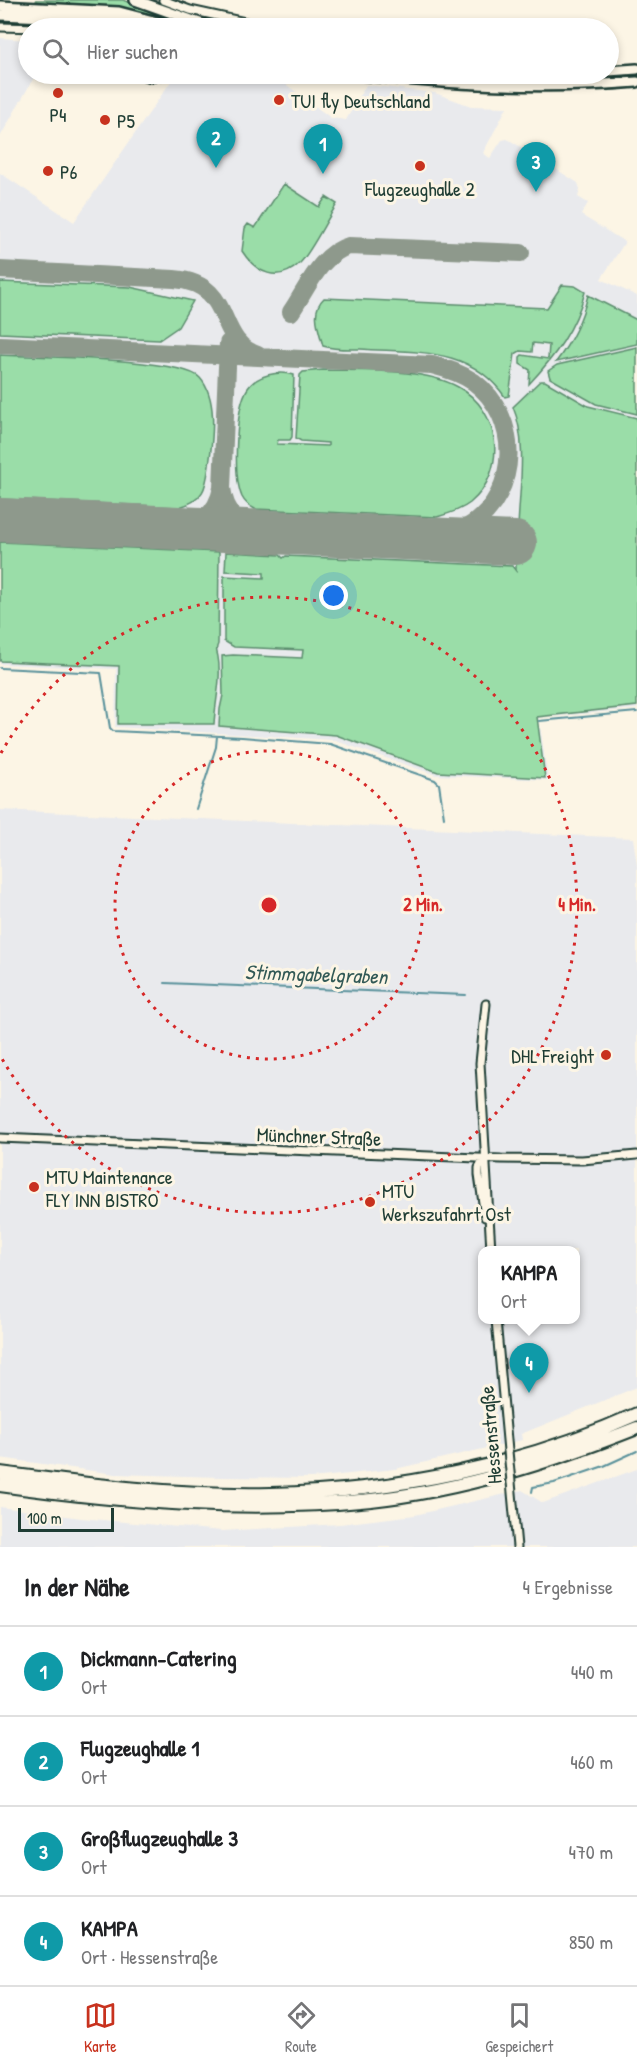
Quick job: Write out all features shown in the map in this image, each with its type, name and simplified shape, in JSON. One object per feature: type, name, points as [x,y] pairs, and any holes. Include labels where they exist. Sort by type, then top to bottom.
[{"type":"highway","points":[[0,1473],[180,1492],[272,1494],[333,1491],[420,1480],[474,1469],[578,1438],[637,1414]]},
{"type":"highway","points":[[0,1485],[168,1504],[272,1507],[323,1504],[412,1494],[476,1481],[583,1449],[637,1428]]},
{"type":"main road","points":[[135,0],[186,18]]},
{"type":"main road","points":[[0,6],[118,12],[141,18]]},
{"type":"main road","points":[[0,15],[58,18]]},
{"type":"main road","points":[[619,70],[637,69]]},
{"type":"main road","points":[[619,83],[637,82]]},
{"type":"main road","points":[[469,84],[492,86],[602,84]]},
{"type":"street","points":[[163,0],[190,10],[227,18]]},
{"type":"street","points":[[0,27],[18,27]]},
{"type":"street","points":[[486,1005],[480,1063],[490,1246]]},
{"type":"street","name":"Münchner Straße","points":[[0,1138],[484,1159],[582,1160],[637,1155]]},
{"type":"street","name":"Hessenstraße","points":[[496,1324],[517,1547]]},
{"type":"shaded area","points":[[0,38],[18,39],[18,84],[30,84],[0,137]]},
{"type":"shaded area","points":[[169,84],[285,84],[331,118],[346,120],[366,85],[435,93],[471,106],[507,107],[483,153],[490,158],[502,140],[507,139],[578,183],[580,189],[578,197],[588,203],[581,215],[625,242],[601,279],[637,296],[637,709],[539,718],[548,780],[436,775],[333,740],[115,727],[116,669],[0,664],[0,173],[74,222]]},
{"type":"shaded area","points":[[0,810],[633,838],[637,865],[637,1387],[521,1434],[522,1440],[395,1469],[312,1478],[115,1474],[0,1458]]},
{"type":"shaded area","points":[[637,1469],[637,1547],[0,1547],[0,1507],[81,1518],[222,1531],[340,1524],[415,1515],[522,1490],[543,1503]]},
{"type":"green space","points":[[36,0],[123,0],[154,13],[153,16],[38,4]]},
{"type":"green space","points":[[284,184],[319,207],[326,197],[337,204],[300,263],[284,273],[268,273],[254,265],[242,251],[245,228],[248,224],[255,228]]},
{"type":"green space","points":[[0,282],[130,287],[193,301],[178,327],[159,340],[0,333]]},
{"type":"green space","points":[[562,285],[575,286],[585,292],[570,330],[556,353],[529,384],[530,370],[520,364],[520,357],[522,355],[548,359],[549,345],[533,343],[532,352],[520,351],[515,354],[509,396],[505,397],[491,380],[459,360],[421,352],[337,349],[323,346],[316,315],[324,298],[547,308]]},
{"type":"green space","points":[[588,295],[637,320],[637,344],[556,362],[576,330]]},
{"type":"green space","points":[[637,347],[637,414],[596,404],[550,378],[548,371],[557,365]]},
{"type":"green space","points":[[0,355],[138,362],[188,371],[200,378],[209,395],[213,427],[208,475],[200,495],[196,500],[179,507],[0,499]]},
{"type":"green space","points":[[323,370],[393,372],[428,376],[458,387],[472,397],[483,410],[491,425],[494,442],[494,458],[490,475],[482,490],[470,503],[437,517],[255,509],[249,505],[242,497],[237,474],[238,425],[240,410],[248,388],[257,380],[269,375],[282,373],[294,375],[292,437],[290,440],[278,440],[277,444],[328,446],[328,443],[301,441],[296,438],[300,375],[303,372]]},
{"type":"green space","points":[[540,381],[545,381],[588,406],[637,418],[637,706],[537,717],[545,778],[438,772],[336,735],[219,726],[223,695],[222,656],[302,658],[303,650],[234,647],[224,641],[224,576],[264,578],[264,573],[225,571],[226,552],[280,555],[283,558],[286,556],[512,566],[516,571],[516,559],[524,558],[526,529],[518,529],[521,451],[518,421],[513,407]]},
{"type":"green space","points":[[0,542],[219,552],[218,644],[216,649],[219,674],[214,724],[118,724],[119,666],[0,661]]},
{"type":"waterway","points":[[0,668],[101,673],[110,728],[113,731],[330,744],[435,780],[439,784],[444,817]]},
{"type":"waterway","points":[[539,721],[637,712]]},
{"type":"waterway","points":[[196,809],[216,747],[217,736]]},
{"type":"waterway","name":"Stimmgabelgraben","points":[[165,983],[466,995]]},
{"type":"waterway","points":[[532,1492],[533,1487],[554,1483],[604,1466],[637,1451]]},
{"type":"taxiway","points":[[291,312],[322,264],[330,256],[349,246],[521,253]]},
{"type":"taxiway","points":[[0,270],[174,279],[194,283],[207,291],[216,302],[235,338],[244,348],[258,355]]},
{"type":"taxiway","points":[[222,488],[228,343]]},
{"type":"taxiway","points":[[0,345],[432,365],[459,374],[474,382],[489,397],[500,414],[507,434],[506,474],[499,494],[487,511],[471,525],[451,534],[428,539]]},
{"type":"taxiway","points":[[170,528],[189,525],[204,518],[215,507],[222,488],[230,512],[241,522],[264,532]]},
{"type":"runway","points":[[0,520],[515,543]]},
{"type":"place","name":"P4","points":[[58,93]]},
{"type":"place","name":"TUI fly Deutschland","points":[[279,100]]},
{"type":"place","name":"P5","points":[[105,120]]},
{"type":"place","name":"Flugzeughalle 2","points":[[420,166]]},
{"type":"place","name":"Flugzeughalle 1","points":[[216,168]]},
{"type":"place","name":"P6","points":[[48,171]]},
{"type":"place","name":"Dickmann-Catering","points":[[323,174]]},
{"type":"place","name":"Großflugzeughalle 3","points":[[536,192]]},
{"type":"place","name":"DHL Freight","points":[[606,1055]]},
{"type":"place","name":"MTU Maintenance FLY INN BISTRO","points":[[34,1187]]},
{"type":"place","name":"MTU Werkszufahrt Ost","points":[[370,1202]]},
{"type":"place","name":"KAMPA","points":[[529,1393]]}]
